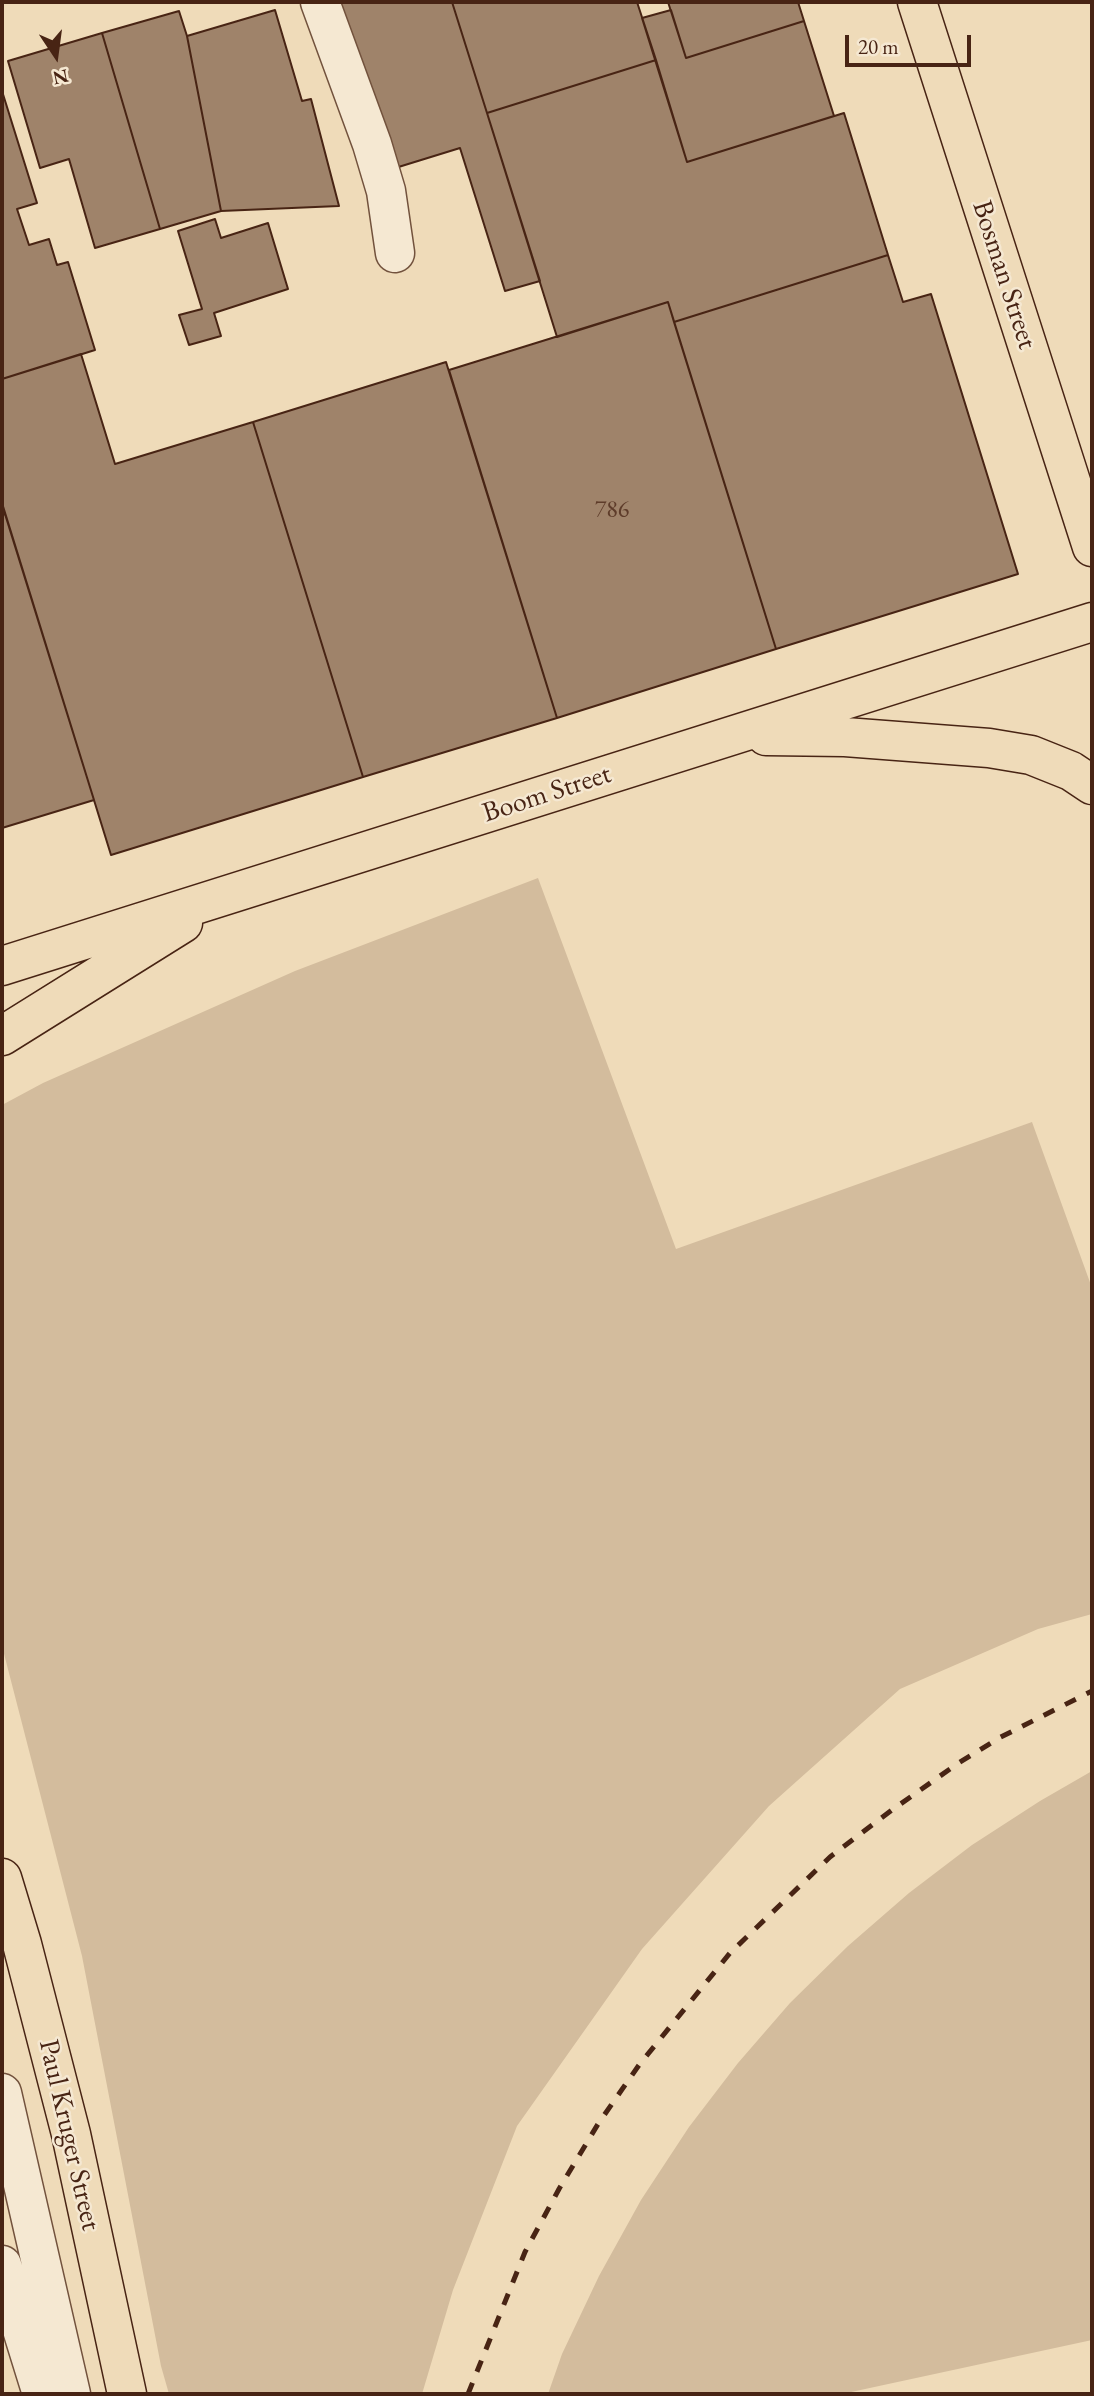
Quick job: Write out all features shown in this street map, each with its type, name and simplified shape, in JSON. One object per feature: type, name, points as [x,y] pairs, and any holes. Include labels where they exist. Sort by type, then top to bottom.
[{"type":"main road","name":"Bosman Street","points":[[917,2],[1092,547]]},
{"type":"main road","name":"Boom Street","points":[[2,966],[1092,622]]},
{"type":"main road","points":[[732,735],[845,737],[989,748],[1031,755],[1071,771],[1092,785]]},
{"type":"main road","points":[[2,1036],[230,894]]},
{"type":"main road","name":"Paul Kruger Street","points":[[2,1878],[23,1944],[71,2134],[127,2394]]},
{"type":"lane","points":[[320,2],[372,144],[386,191],[395,253]]},
{"type":"lane","name":"Paul Kruger Street","points":[[2,2093],[71,2394]]},
{"type":"lane","points":[[2,2265],[42,2394]]},
{"type":"shaded area","points":[[538,878],[676,1249],[1032,1122],[1092,1288],[1092,1614],[1038,1629],[900,1689],[769,1806],[642,1949],[517,2126],[453,2290],[422,2394],[169,2394],[161,2366],[82,1956],[2,1646],[2,1105],[43,1083],[295,971]]},
{"type":"shaded area","points":[[1092,1771],[1092,2340],[842,2394],[548,2394],[562,2354],[599,2276],[641,2200],[689,2127],[738,2063],[790,2003],[848,1946],[909,1893],[972,1845]]},
{"type":"building","points":[[339,2],[452,2],[540,281],[505,291],[460,148],[392,169]]},
{"type":"building","points":[[452,2],[637,2],[656,60],[487,113]]},
{"type":"building","points":[[668,2],[798,2],[804,21],[686,58]]},
{"type":"building","points":[[275,10],[302,101],[311,99],[339,206],[221,211],[187,36]]},
{"type":"building","points":[[671,10],[686,58],[804,21],[834,116],[687,162],[642,18]]},
{"type":"building","points":[[179,11],[187,36],[221,211],[160,229],[102,33]]},
{"type":"building","points":[[102,33],[160,229],[95,248],[69,159],[40,168],[8,61]]},
{"type":"building","points":[[656,60],[687,162],[844,113],[888,255],[674,322],[668,302],[557,337],[487,113]]},
{"type":"building","points":[[2,91],[37,203],[17,209],[29,245],[49,239],[57,265],[68,262],[95,350],[2,379]]},
{"type":"building","points":[[215,219],[221,238],[268,223],[288,289],[214,313],[221,336],[189,345],[179,315],[202,309],[178,231]]},
{"type":"building","points":[[888,255],[903,302],[931,294],[1018,574],[776,649],[674,322]]},
{"type":"building","points":[[668,302],[776,649],[557,718],[449,370]]},
{"type":"building","points":[[81,354],[115,464],[253,422],[363,777],[111,855],[2,503],[2,379]]},
{"type":"building","points":[[446,362],[557,718],[363,777],[253,422]]},
{"type":"building","points":[[5,514],[94,800],[2,828],[2,515]]},
{"type":"railway","points":[[468,2394],[525,2252],[559,2189],[598,2124],[639,2065],[730,1953],[830,1857],[892,1810],[999,1738],[1092,1691]]}]
